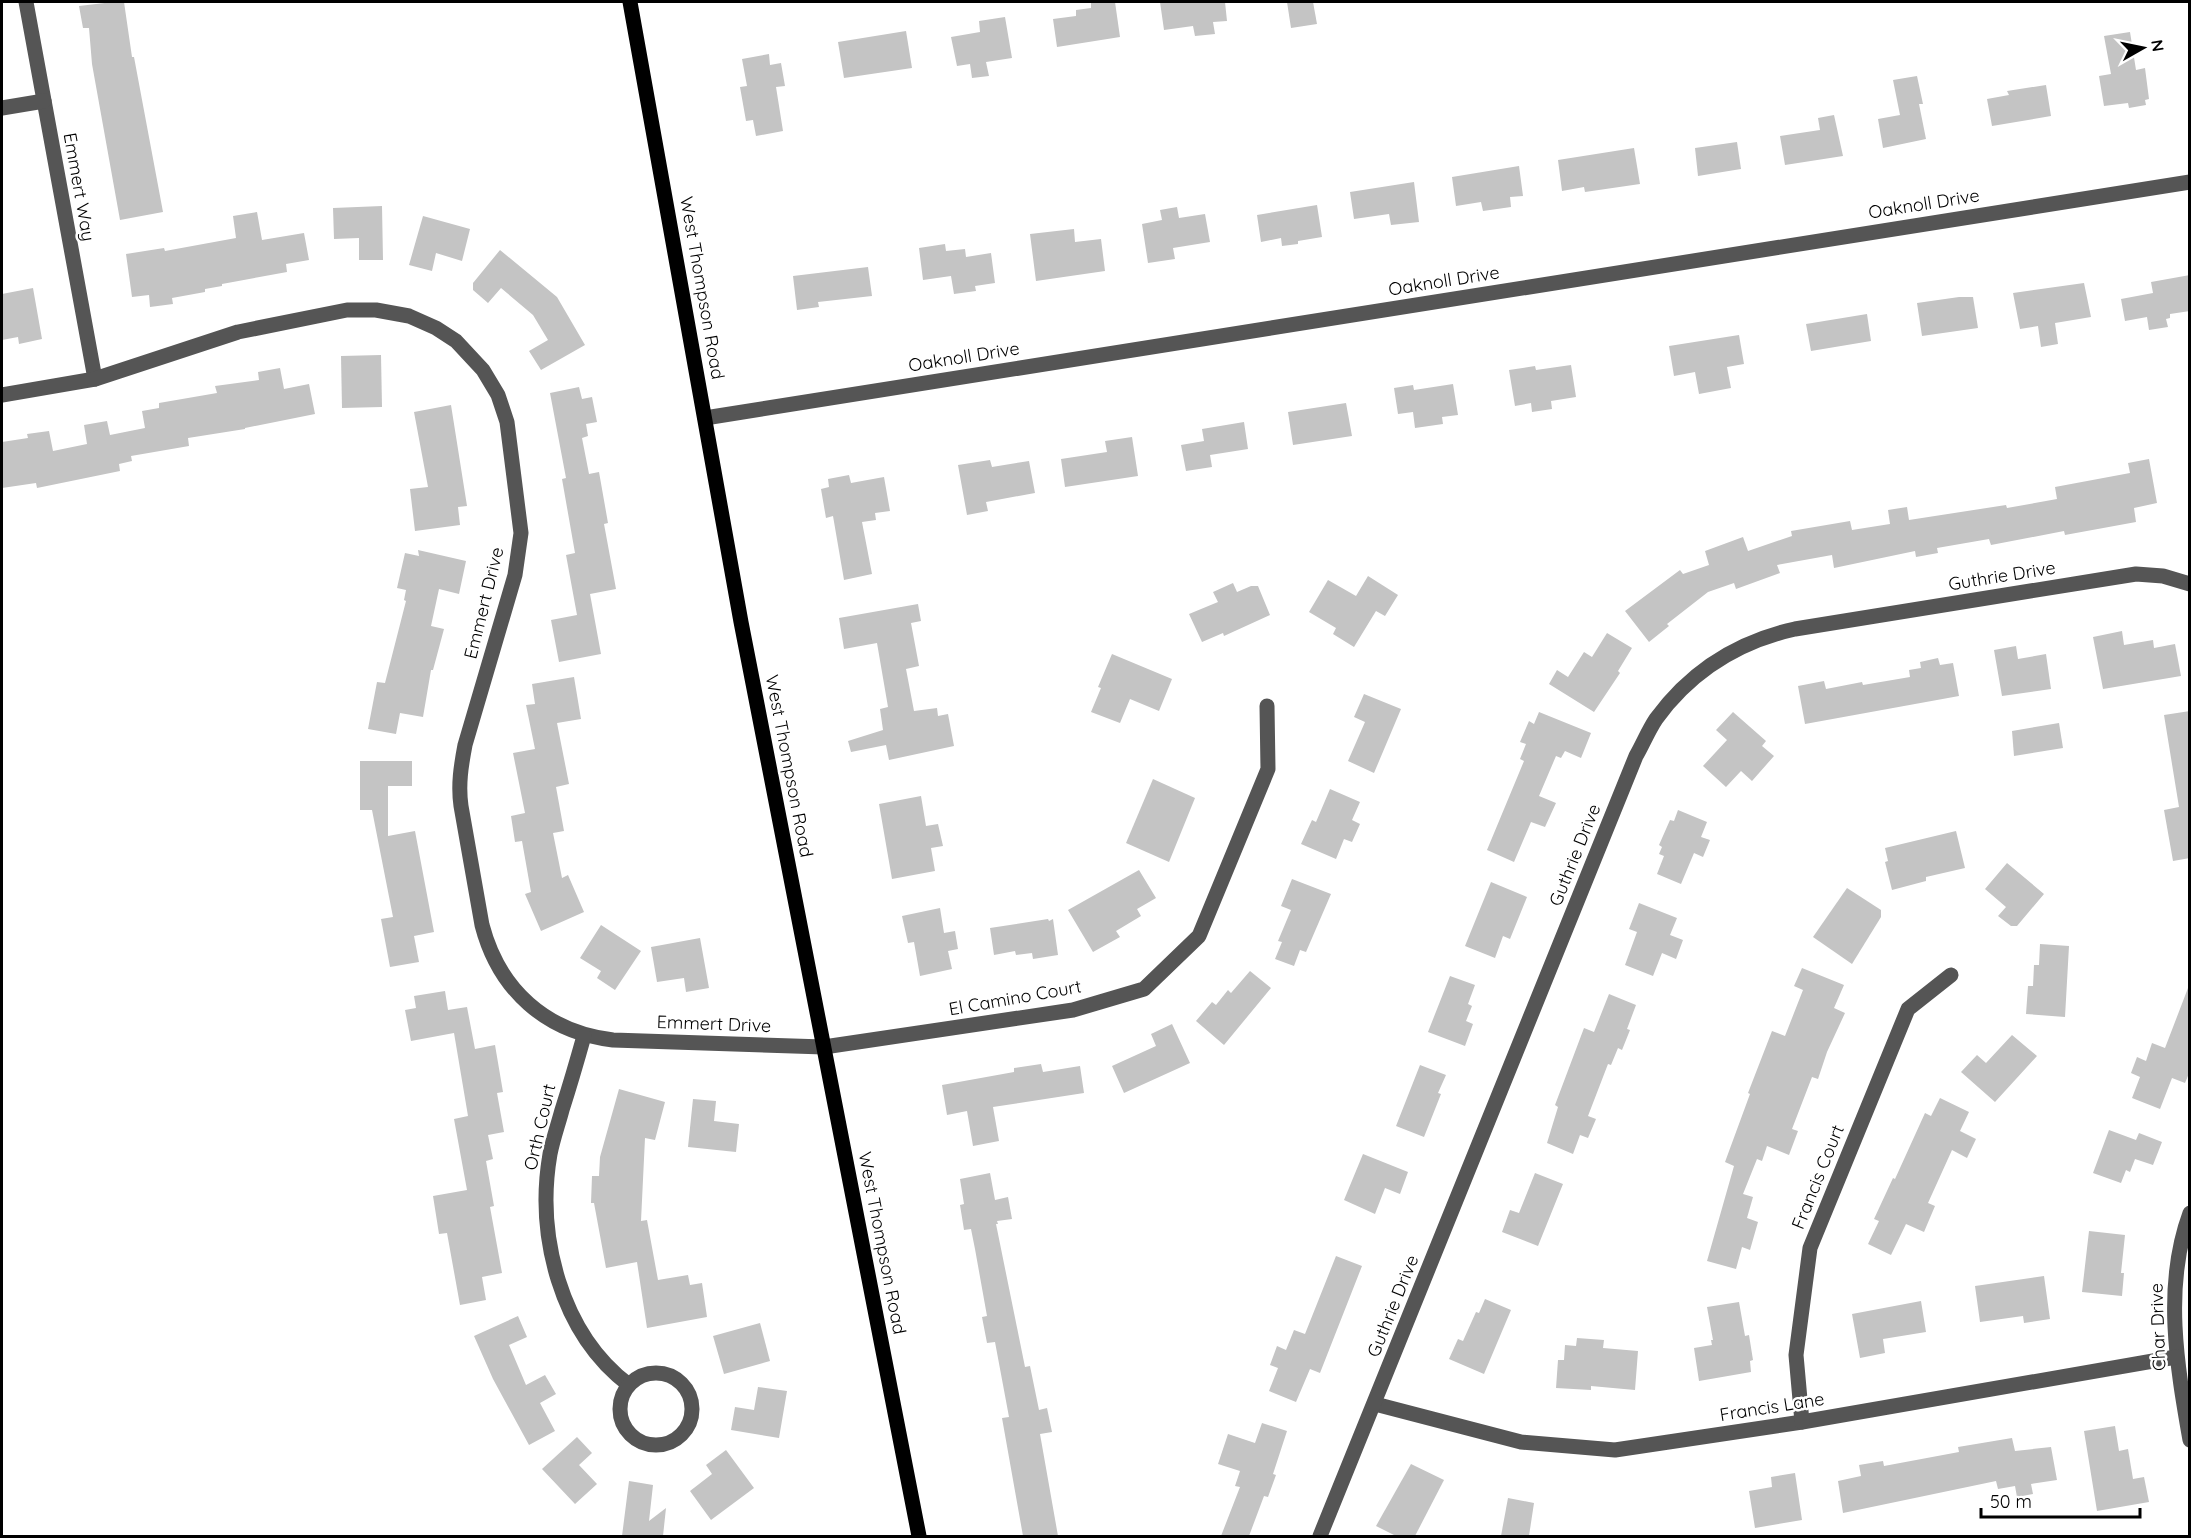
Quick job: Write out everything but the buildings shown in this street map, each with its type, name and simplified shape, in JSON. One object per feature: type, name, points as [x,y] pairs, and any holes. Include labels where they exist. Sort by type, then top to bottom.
[{"type":"main road","name":"West Thompson Road","points":[[630,2],[741,622],[919,1536]]},
{"type":"street","name":"Emmert Way","points":[[26,2],[95,379]]},
{"type":"street","points":[[2,108],[44,101]]},
{"type":"street","name":"Oaknoll Drive","points":[[705,418],[2190,182]]},
{"type":"street","name":"Emmert Drive","points":[[2,395],[95,379],[238,332],[361,309],[395,313],[428,323],[456,341],[483,369],[498,395],[507,422],[521,533],[515,575],[465,745],[459,783],[482,925],[500,970],[520,997],[532,1007],[552,1021],[584,1036],[613,1040],[824,1047]]},
{"type":"street","name":"Guthrie Drive","points":[[1320,1536],[1636,756],[1655,720],[1688,682],[1729,652],[1756,640],[1795,629],[2136,574],[2163,576],[2190,584]]},
{"type":"street","name":"El Camino Court","points":[[824,1047],[1073,1010],[1144,989],[1199,936],[1268,769],[1267,706]]},
{"type":"street","name":"Francis Court","points":[[1802,1422],[1796,1355],[1810,1248],[1908,1009],[1951,975]]},
{"type":"street","name":"Orth Court","points":[[584,1036],[550,1152],[547,1181],[547,1230],[552,1259],[568,1305],[586,1339],[610,1370],[629,1385]]},
{"type":"street","name":"Char Drive","points":[[2190,1213],[2176,1277],[2176,1357],[2190,1440]]},
{"type":"street","name":"Francis Lane","points":[[1375,1404],[1521,1442],[1615,1450],[1802,1422],[2176,1357]]},
{"type":"street","points":[[652,1373],[665,1374],[677,1379],[686,1389],[691,1401],[691,1414],[683,1433],[672,1441],[658,1445],[644,1443],[632,1436],[623,1425],[620,1411],[622,1397],[629,1385],[639,1377],[652,1373]]}]
